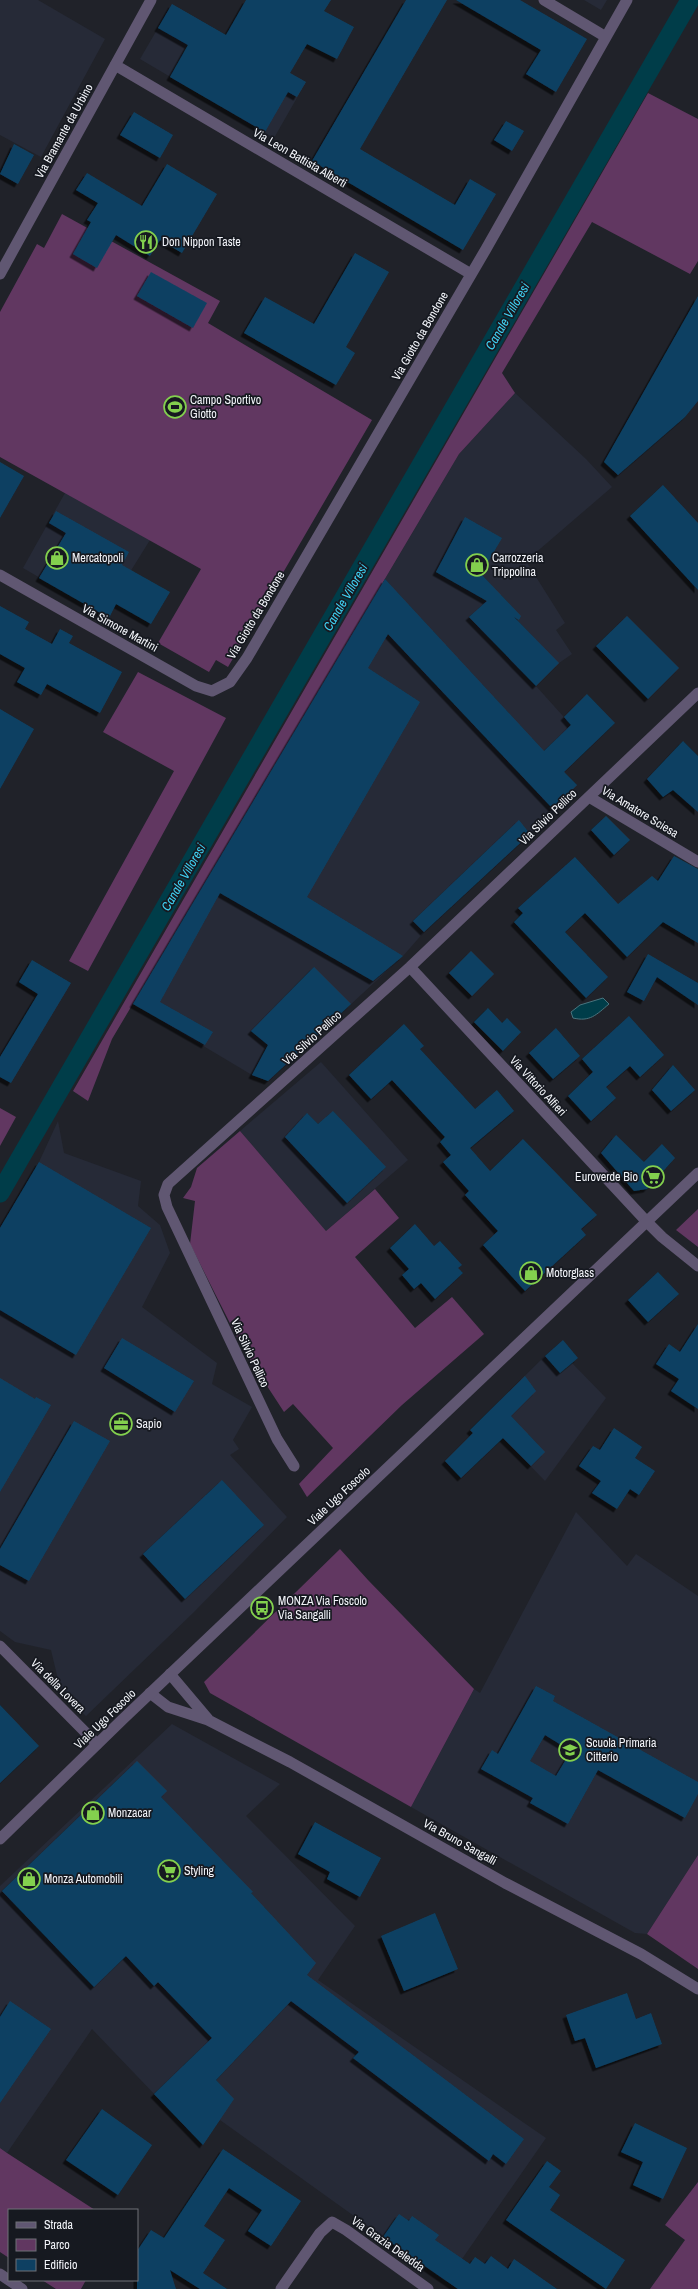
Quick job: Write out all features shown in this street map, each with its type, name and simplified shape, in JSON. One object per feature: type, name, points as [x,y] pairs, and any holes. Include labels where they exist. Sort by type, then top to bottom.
[{"type":"street","name":"Via Bramante da Urbino","points":[[0,274],[151,0]]},
{"type":"street","points":[[544,0],[606,37]]},
{"type":"street","name":"Via Giotto da Bondone","points":[[230,682],[247,658],[471,274],[627,0]]},
{"type":"street","name":"Via Leon Battista Alberti","points":[[115,65],[471,274]]},
{"type":"street","name":"Via Simone Martini","points":[[0,575],[196,686],[212,690],[230,682]]},
{"type":"street","name":"Via Silvio Pellico","points":[[294,1466],[277,1438],[167,1207],[164,1195],[168,1184],[410,967],[698,693]]},
{"type":"street","name":"Via Amatore Sciesa","points":[[588,797],[698,862]]},
{"type":"street","name":"Via Vittorio Alfieri","points":[[410,967],[647,1222],[662,1237],[698,1266]]},
{"type":"street","name":"Viale Ugo Foscolo","points":[[0,1839],[150,1693],[698,1173]]},
{"type":"street","name":"Via della Lovera","points":[[0,1646],[97,1744]]},
{"type":"street","name":"Via Bruno Sangalli","points":[[170,1674],[208,1720]]},
{"type":"street","name":"Via Bruno Sangalli","points":[[150,1693],[168,1707],[208,1720],[290,1762],[505,1883],[641,1954],[698,1989]]},
{"type":"street","name":"Via Grazia Deledda","points":[[281,2289],[320,2233],[332,2222],[346,2230],[428,2289]]},
{"type":"street","points":[[10,2281],[22,2289]]},
{"type":"shaded area","points":[[0,0],[38,0],[105,39],[41,157],[0,135]]},
{"type":"shaded area","points":[[584,0],[607,0],[601,10]]},
{"type":"shaded area","points":[[172,4],[306,82],[274,138],[140,59]]},
{"type":"shaded area","points":[[515,393],[586,459],[612,487],[526,561],[565,623],[556,630],[572,654],[559,663],[536,686],[571,725],[545,751],[577,785],[530,834],[424,932],[403,956],[268,1081],[252,1075],[133,1004],[459,454]]},
{"type":"shaded area","points":[[65,493],[150,540],[112,601],[116,604],[109,618],[23,568]]},
{"type":"shaded area","points":[[321,1062],[408,1160],[326,1231],[240,1131]]},
{"type":"shaded area","name":"Sapio","points":[[58,1121],[64,1153],[141,1181],[138,1206],[160,1225],[170,1253],[142,1307],[217,1363],[212,1384],[252,1407],[233,1440],[239,1449],[230,1455],[287,1517],[193,1613],[86,1716],[61,1692],[51,1650],[15,1642],[0,1631],[0,1228],[39,1162]]},
{"type":"shaded area","points":[[545,1356],[560,1373],[572,1363],[606,1398],[545,1481],[483,1417]]},
{"type":"shaded area","name":"Scuola Primaria Citterio","points":[[576,1512],[627,1566],[636,1554],[698,1596],[698,1855],[647,1934],[635,1933],[411,1807],[474,1689],[480,1693]]},
{"type":"shaded area","points":[[172,1724],[280,1784],[246,1816],[355,1926],[318,1980],[546,2138],[446,2282],[220,2120],[203,2145],[92,2029],[7,2153],[0,2148],[0,1886]]},
{"type":"green space","points":[[648,93],[698,119],[698,261],[690,274],[592,222],[502,373],[515,393],[459,454],[112,1039],[88,1101],[73,1091]]},
{"type":"green space","name":"Campo Sportivo Giotto","points":[[62,214],[220,301],[208,323],[372,420],[228,667],[216,660],[209,672],[158,643],[201,569],[0,457],[0,312],[37,244],[44,248]]},
{"type":"green space","points":[[138,672],[226,718],[88,971],[69,961],[174,771],[103,732]]},
{"type":"green space","points":[[0,1108],[16,1117],[0,1146]]},
{"type":"green space","points":[[240,1131],[326,1231],[375,1189],[399,1218],[355,1257],[415,1328],[452,1297],[484,1334],[402,1405],[307,1497],[299,1484],[333,1448],[293,1404],[284,1412],[243,1349],[190,1244],[195,1201],[183,1198],[191,1187],[197,1168]]},
{"type":"green space","points":[[698,1209],[698,1247],[676,1230]]},
{"type":"green space","points":[[340,1549],[368,1580],[474,1689],[411,1807],[210,1693],[204,1682]]},
{"type":"green space","points":[[698,1855],[698,1969],[647,1934]]},
{"type":"green space","points":[[0,2148],[93,2209],[8,2209],[8,2257],[0,2252]]},
{"type":"green space","points":[[698,2182],[698,2289],[650,2289],[685,2240],[665,2225]]},
{"type":"green space","points":[[44,2281],[85,2281],[81,2289],[56,2289]]},
{"type":"water","points":[[603,998],[609,1004],[592,1017],[584,1019],[573,1018],[571,1012],[580,1005]]},
{"type":"building","points":[[246,0],[331,0],[324,11],[354,27],[337,59],[307,44],[290,73],[306,82],[297,97],[288,92],[265,132],[170,77],[188,45],[158,28],[172,4],[226,35]]},
{"type":"building","points":[[406,0],[447,0],[360,149],[455,205],[470,179],[496,194],[463,250],[312,161]]},
{"type":"building","points":[[456,0],[520,0],[587,39],[556,92],[526,74],[541,50]]},
{"type":"building","points":[[134,112],[173,135],[160,158],[120,135]]},
{"type":"building","points":[[506,121],[524,131],[512,151],[494,140]]},
{"type":"building","points":[[14,144],[34,155],[18,184],[0,174]]},
{"type":"building","points":[[167,164],[217,194],[182,253],[160,240],[150,256],[116,235],[97,268],[73,254],[91,222],[87,220],[98,203],[76,190],[87,173],[142,206]]},
{"type":"building","points":[[355,253],[389,272],[346,347],[355,353],[336,385],[244,333],[265,297],[314,324]]},
{"type":"building","points":[[151,272],[207,303],[193,328],[137,296]]},
{"type":"building","points":[[698,296],[698,401],[685,417],[618,475],[604,462]]},
{"type":"building","points":[[0,462],[24,476],[0,518]]},
{"type":"building","points":[[663,485],[698,523],[698,590],[630,516]]},
{"type":"building","points":[[56,511],[129,552],[122,565],[170,592],[151,624],[116,604],[109,618],[39,578],[66,533],[49,523]]},
{"type":"building","points":[[465,517],[502,538],[481,574],[521,616],[519,620],[514,617],[559,663],[536,686],[469,617],[487,601],[436,572]]},
{"type":"building","points":[[385,579],[544,751],[571,725],[564,717],[587,694],[615,723],[564,772],[577,785],[553,809],[388,634],[368,668],[420,702],[307,897],[403,956],[373,981],[220,893],[160,1002],[213,1032],[205,1045],[133,1004]]},
{"type":"building","points":[[0,606],[29,622],[25,629],[52,644],[60,629],[73,636],[69,643],[122,672],[100,713],[47,684],[41,695],[17,682],[25,668],[0,654]]},
{"type":"building","points":[[627,616],[679,668],[648,699],[596,646]]},
{"type":"building","points":[[0,709],[34,729],[0,789]]},
{"type":"building","points":[[683,741],[698,756],[698,812],[673,790],[663,797],[647,779]]},
{"type":"building","points":[[606,816],[630,840],[614,855],[591,830]]},
{"type":"building","points":[[519,820],[530,834],[424,932],[413,921]]},
{"type":"building","points":[[674,856],[698,869],[698,943],[663,922],[627,957],[585,913],[565,932],[608,977],[586,998],[514,922],[523,913],[518,908],[575,857],[618,904],[652,876],[658,881]]},
{"type":"building","points":[[471,951],[494,974],[472,996],[449,973]]},
{"type":"building","points":[[648,954],[698,983],[698,1005],[657,977],[644,1001],[627,992]]},
{"type":"building","points":[[32,960],[71,983],[11,1083],[0,1077],[0,1057],[38,994],[19,982]]},
{"type":"building","points":[[314,967],[351,1004],[268,1081],[252,1075],[268,1045],[251,1031]]},
{"type":"building","points":[[488,1008],[502,1023],[507,1018],[521,1032],[503,1051],[474,1022]]},
{"type":"building","points":[[629,1016],[664,1055],[640,1077],[630,1066],[606,1087],[616,1098],[591,1121],[568,1096],[593,1072],[582,1059]]},
{"type":"building","points":[[404,1024],[424,1046],[420,1049],[475,1109],[497,1090],[514,1111],[470,1148],[490,1171],[523,1139],[597,1215],[581,1229],[586,1235],[525,1291],[483,1245],[498,1231],[465,1195],[469,1191],[443,1162],[451,1155],[440,1142],[445,1137],[392,1080],[371,1099],[349,1075]]},
{"type":"building","points":[[556,1028],[580,1056],[553,1079],[529,1053]]},
{"type":"building","points":[[673,1065],[695,1090],[671,1111],[652,1090]]},
{"type":"building","points":[[333,1111],[386,1167],[347,1203],[285,1137],[307,1113],[318,1124]]},
{"type":"building","points":[[616,1135],[644,1162],[662,1144],[675,1158],[647,1189],[634,1191],[601,1153]]},
{"type":"building","points":[[39,1162],[151,1228],[76,1355],[0,1310],[0,1228]]},
{"type":"building","points":[[415,1224],[434,1246],[440,1241],[462,1265],[458,1268],[463,1273],[435,1299],[421,1283],[414,1289],[402,1275],[409,1269],[390,1248]]},
{"type":"building","points":[[658,1272],[679,1294],[648,1322],[628,1300]]},
{"type":"building","points":[[698,1324],[698,1409],[671,1391],[679,1379],[656,1364],[669,1344],[680,1352]]},
{"type":"building","points":[[122,1338],[194,1381],[175,1412],[104,1368]]},
{"type":"building","points":[[563,1340],[578,1358],[560,1373],[545,1356]]},
{"type":"building","points":[[525,1376],[536,1391],[511,1416],[545,1452],[531,1466],[503,1438],[461,1478],[445,1461],[473,1433],[470,1430]]},
{"type":"building","points":[[0,1378],[35,1399],[36,1397],[51,1405],[0,1492]]},
{"type":"building","points":[[74,1421],[110,1441],[29,1581],[0,1565],[0,1549]]},
{"type":"building","points":[[614,1428],[642,1447],[635,1458],[655,1471],[639,1495],[630,1489],[617,1509],[592,1493],[601,1481],[579,1466],[593,1446],[600,1450]]},
{"type":"building","points":[[222,1480],[264,1525],[185,1599],[143,1554]]},
{"type":"building","points":[[536,1686],[555,1696],[553,1701],[698,1782],[698,1794],[685,1818],[598,1770],[568,1824],[530,1803],[533,1798],[481,1769],[492,1750],[498,1754]],"holes":[[[545,1735],[571,1751],[556,1776],[530,1761]]]},
{"type":"building","points":[[0,1705],[39,1746],[0,1783]]},
{"type":"building","points":[[137,1761],[167,1791],[161,1797],[253,1892],[251,1893],[316,1963],[307,1975],[524,2139],[506,2164],[493,2154],[489,2161],[353,2058],[359,2052],[291,2001],[216,2080],[234,2099],[203,2145],[154,2094],[212,2038],[158,1982],[154,1986],[126,1956],[94,1987],[2,1891]]},
{"type":"building","points":[[315,1822],[381,1858],[360,1897],[327,1879],[330,1872],[298,1854]]},
{"type":"building","points":[[435,1913],[458,1969],[404,1991],[381,1936]]},
{"type":"building","points":[[627,1993],[636,2019],[651,2013],[662,2044],[596,2068],[585,2038],[575,2041],[566,2015]]},
{"type":"building","points":[[10,2001],[51,2029],[0,2103],[0,2017]]},
{"type":"building","points":[[102,2109],[152,2145],[118,2195],[66,2160]]},
{"type":"building","points":[[635,2123],[687,2148],[663,2199],[633,2185],[643,2162],[621,2152]]},
{"type":"building","points":[[223,2149],[301,2201],[271,2246],[248,2231],[262,2210],[229,2188],[204,2226],[225,2240],[203,2273],[227,2289],[200,2289],[170,2270],[176,2289],[137,2289],[138,2250],[151,2230],[164,2238]]},
{"type":"building","points":[[547,2161],[561,2171],[549,2187],[560,2195],[550,2210],[625,2260],[606,2289],[506,2220]]},
{"type":"building","points":[[399,2214],[409,2221],[412,2216],[439,2235],[435,2240],[470,2264],[475,2257],[485,2264],[491,2256],[508,2269],[514,2259],[557,2289],[458,2289],[383,2237]]},
{"type":"waterway","name":"Canale Villoresi","points":[[0,1193],[690,0]]},
{"type":"place","name":"Don Nippon Taste","points":[[146,242]]},
{"type":"place","name":"Campo Sportivo Giotto","points":[[175,407]]},
{"type":"place","name":"Mercatopoli","points":[[57,558]]},
{"type":"place","name":"Carrozzeria Trippolina","points":[[477,565]]},
{"type":"place","name":"Euroverde Bio","points":[[653,1177]]},
{"type":"place","name":"Motorglass","points":[[531,1273]]},
{"type":"place","name":"Sapio","points":[[121,1424]]},
{"type":"place","name":"MONZA Via Foscolo Via Sangalli","points":[[262,1608]]},
{"type":"place","name":"Scuola Primaria Citterio","points":[[570,1750]]},
{"type":"place","name":"Monzacar","points":[[93,1813]]},
{"type":"place","name":"Styling","points":[[169,1871]]},
{"type":"place","name":"Monza Automobili","points":[[29,1879]]}]
